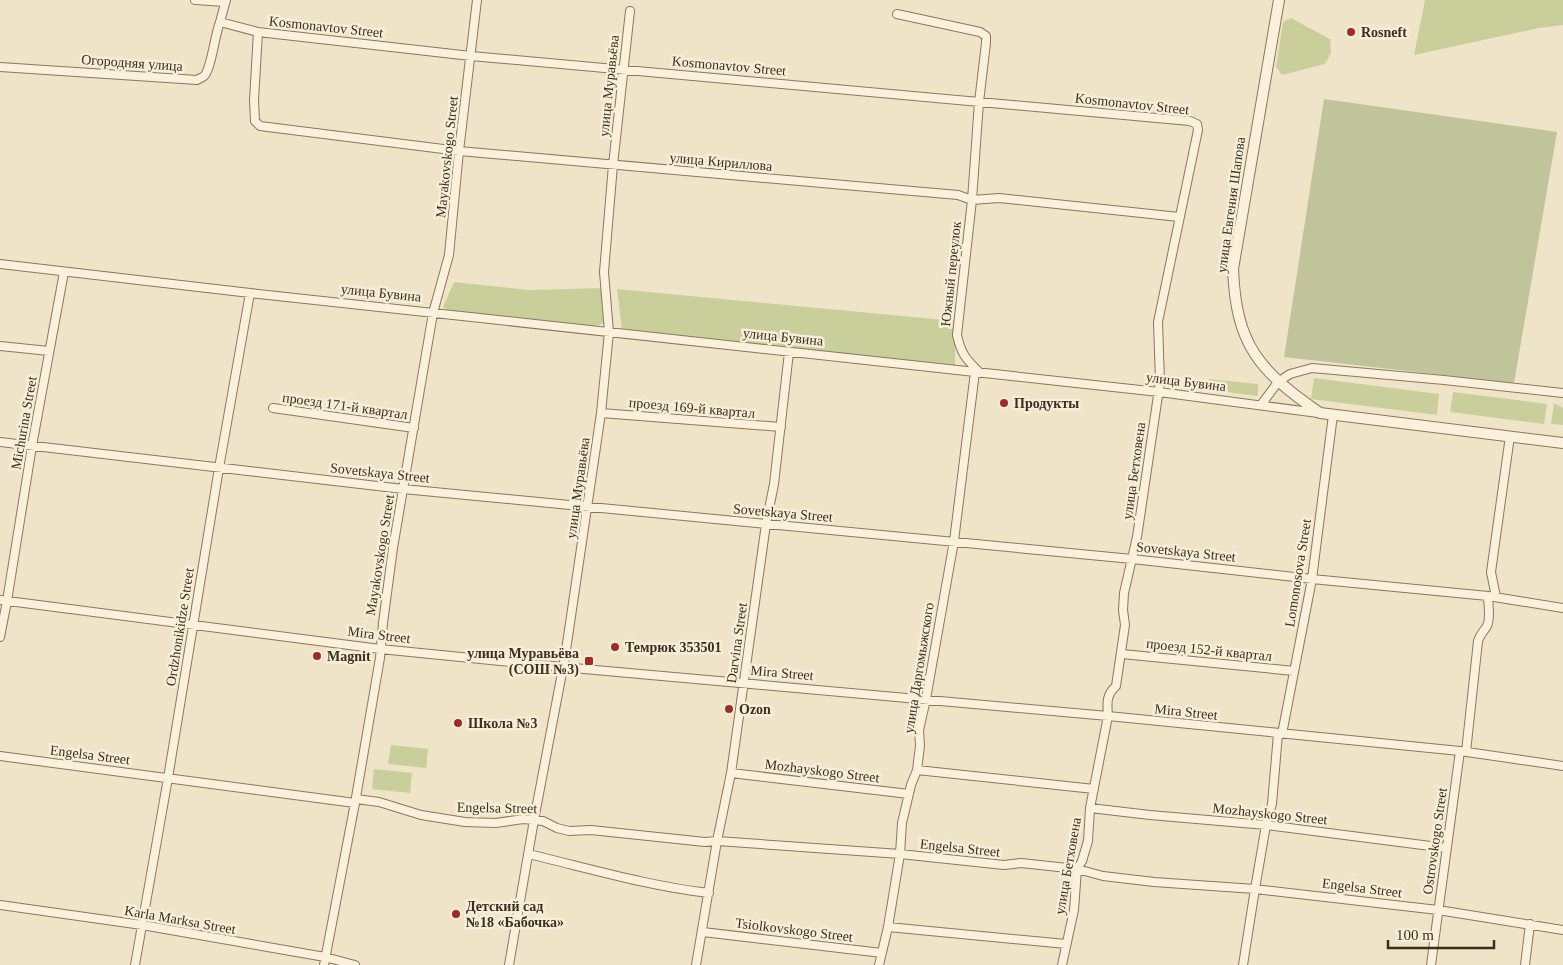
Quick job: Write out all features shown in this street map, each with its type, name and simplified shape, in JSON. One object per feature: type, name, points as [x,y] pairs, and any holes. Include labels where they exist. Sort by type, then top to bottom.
[{"type":"street","points":[[196,0],[225,1]]},
{"type":"street","name":"Mayakovskogo Street","points":[[324,961],[355,801],[380,649],[403,489],[433,313],[449,256],[477,0]]},
{"type":"street","name":"улица Евгения Шапова","points":[[1279,0],[1233,269],[1235,296],[1241,326],[1258,360],[1292,394],[1320,413]]},
{"type":"street","name":"Огородняя улица","points":[[0,67],[197,80],[205,76],[210,68],[214,42],[225,1]]},
{"type":"street","name":"улица Муравьёва","points":[[509,965],[565,657],[601,413],[610,332],[604,272],[613,165],[630,11]]},
{"type":"street","name":"Южный переулок","points":[[897,14],[980,32],[986,36],[972,200],[957,335],[965,358],[978,373]]},
{"type":"street","name":"Kosmonavtov Street","points":[[220,22],[258,32],[470,56],[1190,120],[1196,124]]},
{"type":"street","name":"улица Кириллова","points":[[258,32],[254,100],[255,121],[260,126],[459,151],[958,196],[972,200],[999,198],[1179,217]]},
{"type":"street","name":"улица Бетховена","points":[[1062,963],[1074,910],[1078,869],[1088,842],[1090,808],[1108,716],[1107,705],[1110,692],[1116,686],[1122,654],[1125,625],[1123,610],[1124,593],[1137,538],[1159,392],[1158,322],[1198,130],[1196,124]]},
{"type":"street","name":"улица Бувина","points":[[0,264],[1159,392],[1563,443]]},
{"type":"street","name":"Michurina Street","points":[[0,637],[4,601],[64,272]]},
{"type":"street","name":"Ordzhonikidze Street","points":[[135,965],[250,293]]},
{"type":"street","points":[[0,346],[49,351]]},
{"type":"street","name":"Darvina Street","points":[[696,965],[717,841],[731,773],[766,524],[774,484],[789,352]]},
{"type":"street","points":[[1261,405],[1278,382],[1290,374],[1312,368],[1563,393]]},
{"type":"street","name":"улица Даргомыжского","points":[[879,965],[888,927],[900,854],[902,823],[911,785],[917,770],[920,746],[919,730],[954,541],[978,373]]},
{"type":"street","name":"проезд 171-й квартал","points":[[273,408],[414,428]]},
{"type":"street","name":"проезд 169-й квартал","points":[[601,413],[780,427]]},
{"type":"street","name":"Lomonosova Street","points":[[1243,965],[1266,825],[1272,804],[1280,734],[1312,579],[1333,415]]},
{"type":"street","name":"Ostrovskogo Street","points":[[1431,965],[1446,848],[1463,752],[1478,641],[1489,618],[1492,597],[1491,572],[1510,436]]},
{"type":"street","name":"Sovetskaya Street","points":[[0,442],[403,489],[1132,559],[1492,597],[1563,608]]},
{"type":"street","name":"Mira Street","points":[[4,601],[380,649],[1108,716],[1463,752],[1563,766]]},
{"type":"street","name":"проезд 152-й квартал","points":[[1122,654],[1294,671]]},
{"type":"street","name":"Engelsa Street","points":[[0,756],[355,801],[379,802],[421,815],[465,822],[496,823],[523,819],[543,821],[557,828],[569,831],[591,830],[705,842],[717,841],[900,854],[1004,865],[1021,863],[1078,869],[1103,876],[1154,882],[1255,888],[1438,910],[1563,930]]},
{"type":"street","points":[[917,770],[1094,789]]},
{"type":"street","name":"Mozhayskogo Street","points":[[731,773],[909,794]]},
{"type":"street","name":"Mozhayskogo Street","points":[[1090,808],[1266,825],[1446,848]]},
{"type":"street","points":[[528,854],[648,883],[709,893]]},
{"type":"street","name":"Karla Marksa Street","points":[[0,905],[142,925],[324,961],[355,965]]},
{"type":"street","points":[[1525,965],[1530,924]]},
{"type":"street","points":[[888,927],[1066,944]]},
{"type":"street","name":"Tsiolkovskogo Street","points":[[703,932],[882,953]]},
{"type":"street","points":[[1062,963],[1071,965]]},
{"type":"green space","points":[[1425,0],[1563,0],[1563,25],[1539,28],[1414,55]]},
{"type":"green space","points":[[1291,18],[1330,39],[1331,53],[1325,64],[1282,75],[1276,67],[1283,22]]},
{"type":"green space","points":[[1324,99],[1557,132],[1514,383],[1284,357]]},
{"type":"green space","points":[[454,282],[529,290],[604,288],[606,322],[597,326],[451,311],[443,307]]},
{"type":"green space","points":[[617,289],[955,321],[955,365],[622,330]]},
{"type":"green space","points":[[1314,378],[1439,394],[1437,415],[1311,399]]},
{"type":"green space","points":[[1208,379],[1258,384],[1258,396],[1219,391]]},
{"type":"green space","points":[[1453,392],[1547,404],[1544,424],[1450,412]]},
{"type":"green space","points":[[1554,403],[1563,408],[1563,425],[1551,424]]},
{"type":"green space","points":[[391,745],[428,749],[426,768],[388,764]]},
{"type":"green space","points":[[374,769],[412,773],[410,793],[372,789]]},
{"type":"place","name":"Rosneft","points":[[1351,32]]},
{"type":"place","name":"Продукты","points":[[1004,403]]},
{"type":"place","name":"Темрюк 353501","points":[[615,647]]},
{"type":"place","name":"Magnit","points":[[317,656]]},
{"type":"place","name":"улица Муравьёва (СОШ №3)","points":[[589,661]]},
{"type":"place","name":"Ozon","points":[[729,709]]},
{"type":"place","name":"Школа №3","points":[[458,723]]},
{"type":"place","name":"Детский сад №18 «Бабочка»","points":[[456,914]]}]
